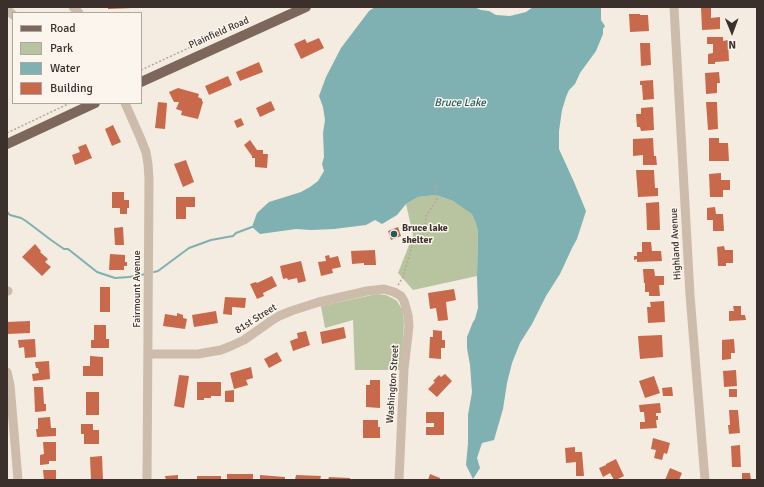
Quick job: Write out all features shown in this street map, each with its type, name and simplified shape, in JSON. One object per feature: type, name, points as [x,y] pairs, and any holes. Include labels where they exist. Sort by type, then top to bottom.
[{"type":"main road","name":"Plainfield Road","points":[[142,82],[306,7]]},
{"type":"main road","points":[[7,144],[92,104]]},
{"type":"street","name":"Highland Avenue","points":[[674,7],[690,295],[705,480]]},
{"type":"street","name":"Fairmount Avenue","points":[[125,104],[146,152],[148,164],[147,480]]},
{"type":"street","name":"81st Street","points":[[148,354],[198,354],[221,350],[244,340],[279,316],[291,311],[319,302],[373,290],[384,289],[396,293]]},
{"type":"street","name":"Washington Street","points":[[396,293],[401,296],[407,307],[408,315],[398,480]]},
{"type":"street","points":[[7,372],[10,385],[10,410],[18,480]]},
{"type":"path","points":[[142,70],[192,46],[232,31]]},
{"type":"path","points":[[7,133],[68,104]]},
{"type":"path","points":[[396,293],[403,277],[412,246],[424,233],[426,228],[426,216],[437,200],[436,183]]},
{"type":"green space","points":[[436,195],[453,201],[472,213],[478,231],[477,276],[413,290],[398,273],[413,235],[406,204],[418,197]]},
{"type":"green space","points":[[377,294],[386,295],[394,299],[403,311],[404,324],[401,370],[355,370],[353,320],[325,328],[321,306]]},
{"type":"water","name":"Bruce Lake","points":[[375,7],[474,7],[489,11],[496,15],[510,16],[526,12],[533,7],[601,7],[601,20],[605,26],[596,51],[580,73],[575,84],[569,90],[562,110],[559,131],[559,149],[586,211],[577,239],[560,274],[520,343],[512,363],[503,409],[494,440],[482,443],[477,458],[480,468],[473,479],[466,465],[468,415],[472,392],[467,337],[478,308],[478,231],[472,214],[453,201],[436,195],[418,197],[406,204],[397,215],[382,224],[375,220],[366,225],[334,229],[296,229],[260,234],[252,227],[257,213],[269,202],[301,192],[310,187],[318,181],[324,171],[322,164],[324,157],[323,133],[325,120],[323,107],[319,96],[326,77],[341,48],[369,11]]},
{"type":"building","points":[[108,7],[132,7],[132,8],[108,9]]},
{"type":"building","points":[[701,7],[711,7],[711,18],[720,17],[720,29],[702,30]]},
{"type":"building","points":[[629,14],[648,15],[649,31],[630,32]]},
{"type":"building","points":[[707,37],[723,37],[723,41],[728,40],[729,61],[708,64],[708,54],[713,53],[713,44],[707,44]]},
{"type":"building","points":[[319,38],[324,48],[301,59],[294,44],[305,39],[307,43]]},
{"type":"building","points":[[640,43],[650,43],[651,65],[641,66]]},
{"type":"building","points":[[259,62],[263,72],[240,81],[236,72]]},
{"type":"building","points":[[719,72],[720,83],[717,83],[717,93],[706,94],[705,73]]},
{"type":"building","points":[[228,76],[232,85],[209,95],[205,86]]},
{"type":"building","points":[[653,80],[654,99],[643,100],[642,85],[640,85],[640,81]]},
{"type":"building","points":[[178,88],[199,94],[198,97],[202,99],[203,102],[198,119],[181,115],[182,111],[176,109],[179,102],[174,102],[169,92]]},
{"type":"building","points":[[271,101],[275,110],[260,117],[256,108]]},
{"type":"building","points":[[158,102],[167,103],[165,129],[155,128]]},
{"type":"building","points":[[706,102],[717,102],[718,129],[708,130]]},
{"type":"building","points":[[653,107],[654,130],[641,131],[640,127],[637,127],[636,114],[641,114],[641,108]]},
{"type":"building","points":[[241,118],[244,125],[237,128],[234,121]]},
{"type":"building","points":[[113,125],[121,142],[112,146],[105,129]]},
{"type":"building","points":[[653,138],[654,156],[656,156],[657,165],[643,165],[643,155],[633,156],[633,139]]},
{"type":"building","points":[[709,138],[719,138],[719,143],[728,143],[729,161],[709,161]]},
{"type":"building","points":[[250,140],[257,150],[263,150],[263,154],[268,154],[267,168],[255,167],[255,158],[252,158],[244,145]]},
{"type":"building","points":[[86,144],[92,158],[75,165],[72,155],[80,152],[78,147]]},
{"type":"building","points":[[186,160],[194,182],[183,187],[174,164]]},
{"type":"building","points":[[636,170],[654,170],[655,188],[658,188],[658,196],[638,197]]},
{"type":"building","points":[[721,173],[721,180],[730,180],[730,190],[723,190],[723,197],[710,197],[709,174]]},
{"type":"building","points":[[112,192],[124,192],[124,200],[129,200],[127,214],[120,214],[120,208],[112,208]]},
{"type":"building","points":[[176,197],[195,197],[195,207],[186,207],[186,219],[176,219]]},
{"type":"building","points":[[659,202],[660,230],[647,230],[646,203]]},
{"type":"building","points":[[715,207],[716,214],[723,214],[724,231],[713,231],[713,220],[707,220],[707,208]]},
{"type":"building","points":[[123,227],[124,245],[115,245],[114,228]]},
{"type":"building","name":"Bruce lake shelter","points":[[398,227],[401,236],[391,240],[388,231]]},
{"type":"building","points":[[642,242],[651,242],[652,251],[661,251],[662,261],[637,262],[637,259],[634,260],[634,256],[637,256],[637,252],[642,252]]},
{"type":"building","points":[[35,244],[41,251],[40,252],[48,259],[45,262],[51,267],[42,276],[22,257]]},
{"type":"building","points":[[724,246],[725,250],[733,250],[733,263],[726,263],[726,266],[718,266],[717,247]]},
{"type":"building","points":[[375,250],[376,265],[364,265],[364,263],[352,264],[351,251]]},
{"type":"building","points":[[110,254],[125,255],[125,262],[127,262],[127,266],[124,266],[124,270],[109,270]]},
{"type":"building","points":[[329,255],[330,258],[338,256],[341,267],[332,269],[333,273],[321,276],[318,262],[326,261],[325,256]]},
{"type":"building","points":[[301,261],[306,281],[298,283],[297,278],[288,280],[287,278],[283,279],[280,266]]},
{"type":"building","points":[[643,269],[654,269],[655,276],[664,276],[664,285],[659,285],[660,296],[649,296],[649,292],[645,292]]},
{"type":"building","points":[[272,276],[277,286],[263,293],[264,296],[257,299],[250,284],[257,283]]},
{"type":"building","points":[[100,287],[110,287],[110,312],[100,312]]},
{"type":"building","points":[[454,289],[456,300],[446,302],[448,320],[438,321],[436,308],[430,309],[428,293]]},
{"type":"building","points":[[225,297],[246,298],[245,308],[232,307],[232,315],[223,314]]},
{"type":"building","points":[[664,301],[665,322],[648,323],[647,307],[651,307],[650,302]]},
{"type":"building","points":[[733,306],[741,306],[741,315],[745,315],[746,320],[729,321],[729,311],[734,311]]},
{"type":"building","points":[[216,311],[218,323],[194,327],[192,315]]},
{"type":"building","points":[[177,313],[183,315],[183,318],[187,319],[185,329],[163,326],[165,314],[177,316]]},
{"type":"building","points":[[30,321],[30,333],[7,334],[7,322]]},
{"type":"building","points":[[94,325],[106,325],[106,339],[109,339],[109,348],[91,348],[91,340],[94,340]]},
{"type":"building","points":[[344,327],[346,338],[322,344],[320,332]]},
{"type":"building","points":[[433,330],[442,331],[442,340],[445,340],[445,348],[441,348],[441,359],[429,358],[430,337],[433,337]]},
{"type":"building","points":[[306,331],[310,345],[293,351],[290,341],[298,338],[297,333]]},
{"type":"building","points":[[662,335],[663,357],[640,359],[638,336]]},
{"type":"building","points":[[35,339],[36,357],[25,358],[24,347],[19,348],[18,340]]},
{"type":"building","points":[[734,339],[735,353],[731,353],[731,359],[722,360],[722,340]]},
{"type":"building","points":[[277,352],[282,361],[269,368],[264,359]]},
{"type":"building","points":[[90,356],[103,357],[103,376],[83,376],[83,366],[90,366]]},
{"type":"building","points":[[49,361],[50,379],[33,381],[32,374],[39,373],[35,362]]},
{"type":"building","points":[[251,367],[253,378],[246,380],[248,385],[234,389],[230,373]]},
{"type":"building","points":[[736,370],[737,386],[724,387],[723,371]]},
{"type":"building","points":[[445,374],[452,381],[437,397],[428,389],[439,375],[441,377]]},
{"type":"building","points":[[179,375],[189,376],[184,408],[174,406]]},
{"type":"building","points":[[654,376],[660,393],[645,398],[639,381]]},
{"type":"building","points":[[370,380],[380,380],[380,408],[366,407],[366,385],[370,385]]},
{"type":"building","points":[[197,382],[221,382],[221,396],[211,396],[211,398],[204,398],[204,400],[197,400]]},
{"type":"building","points":[[34,387],[43,387],[46,411],[35,412]]},
{"type":"building","points":[[672,387],[673,396],[663,396],[662,388]]},
{"type":"building","points":[[729,389],[737,389],[737,397],[729,397]]},
{"type":"building","points":[[234,390],[234,402],[225,402],[225,391]]},
{"type":"building","points":[[86,392],[99,392],[99,415],[86,415]]},
{"type":"building","points":[[660,403],[661,413],[656,413],[656,416],[658,416],[658,420],[656,420],[657,428],[640,429],[640,422],[645,422],[644,412],[640,412],[639,405]]},
{"type":"building","points":[[729,410],[738,410],[740,433],[729,434]]},
{"type":"building","points":[[426,412],[444,412],[444,435],[426,435],[426,427],[434,427],[434,423],[426,423]]},
{"type":"building","points":[[50,417],[51,428],[56,428],[56,436],[37,437],[36,429],[38,429],[38,418]]},
{"type":"building","points":[[363,420],[378,420],[378,427],[380,427],[380,438],[363,438]]},
{"type":"building","points":[[81,424],[93,424],[93,430],[99,430],[99,444],[84,444],[84,434],[81,434]]},
{"type":"building","points":[[653,438],[670,443],[667,454],[664,453],[662,460],[654,458],[656,450],[651,449]]},
{"type":"building","points":[[43,442],[56,442],[56,461],[49,461],[49,464],[40,465],[40,455],[44,454]]},
{"type":"building","points":[[740,445],[741,467],[732,467],[731,446]]},
{"type":"building","points":[[575,447],[575,452],[582,452],[584,476],[576,476],[576,462],[566,463],[565,448]]},
{"type":"building","points":[[102,456],[103,480],[91,480],[90,457]]},
{"type":"building","points":[[616,459],[624,476],[614,480],[610,473],[603,477],[599,468]]},
{"type":"building","points":[[670,468],[682,473],[679,480],[665,480]]},
{"type":"building","points":[[43,470],[56,470],[56,480],[44,480]]},
{"type":"building","points":[[742,473],[750,473],[751,480],[742,480]]},
{"type":"building","points":[[227,474],[253,474],[253,480],[227,480]]},
{"type":"building","points":[[430,474],[440,478],[440,480],[428,480]]},
{"type":"building","points":[[178,475],[178,480],[166,480],[165,476]]},
{"type":"building","points":[[260,475],[285,477],[285,480],[260,480]]},
{"type":"building","points":[[296,475],[321,476],[320,480],[295,480]]},
{"type":"building","points":[[197,476],[221,476],[221,480],[197,480]]},
{"type":"building","points":[[329,477],[350,478],[350,480],[328,480]]},
{"type":"waterway","points":[[7,212],[10,215],[26,221],[64,249],[68,249],[97,272],[115,278],[146,274]]},
{"type":"waterway","points":[[154,272],[158,271],[189,248],[211,240],[233,236],[236,233],[252,227]]},
{"type":"place","name":"Bruce lake shelter","points":[[394,234]]}]
